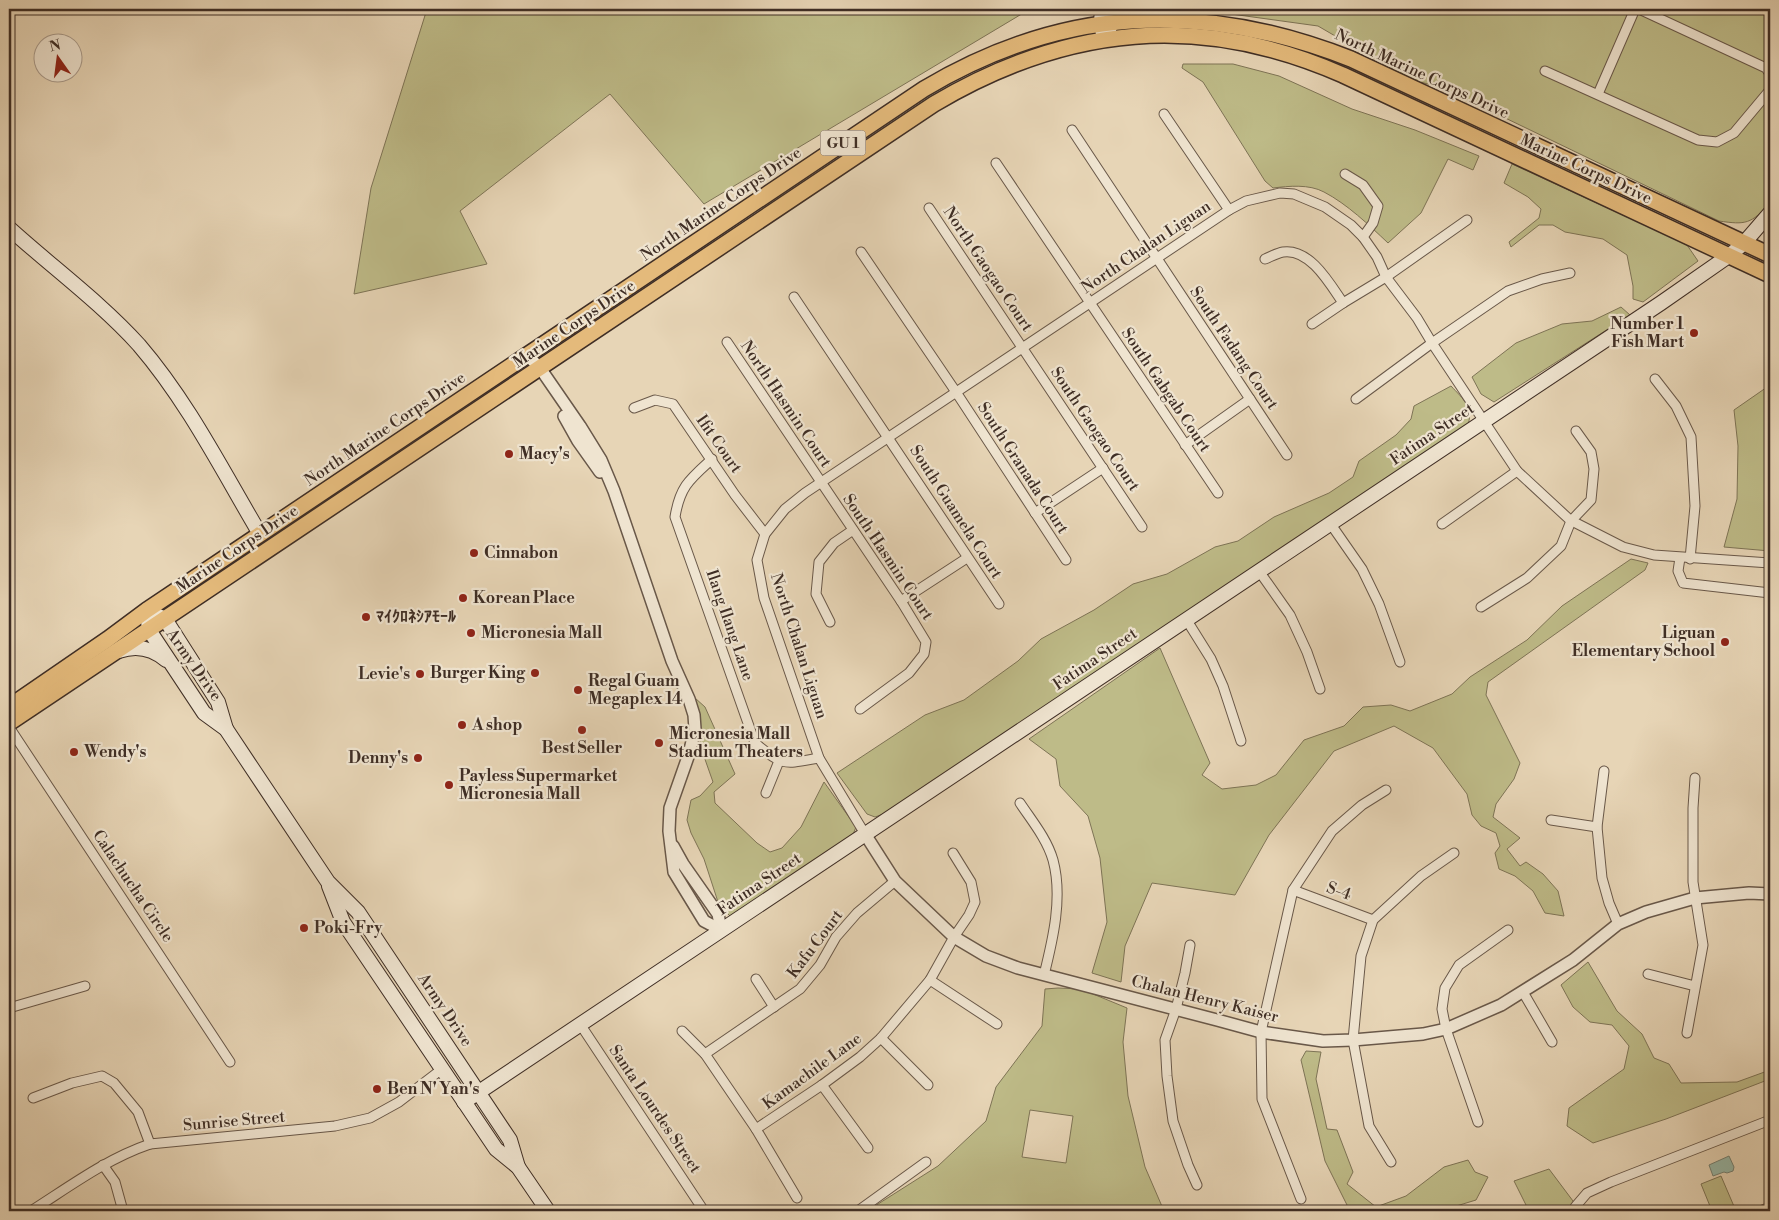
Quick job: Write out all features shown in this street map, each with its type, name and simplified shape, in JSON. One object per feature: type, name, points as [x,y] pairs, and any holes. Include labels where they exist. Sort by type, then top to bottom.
[{"type":"main road","points":[[1104,40],[1108,15]]},
{"type":"main road","name":"North Marine Corps Drive","points":[[9,704],[527,355],[946,77],[968,64],[1014,45],[1108,15],[1207,19],[1255,27],[1304,40],[1350,59],[1770,255]]},
{"type":"main road","name":"Marine Corps Drive","points":[[9,723],[954,92],[976,80],[1020,61],[1063,48],[1104,40],[1156,35],[1205,37],[1251,44],[1298,57],[1343,75],[1770,274]]},
{"type":"main road","name":"Fatima Street","points":[[464,1102],[1730,255],[1744,243],[1770,213]]},
{"type":"main road","points":[[9,228],[106,312],[153,362],[181,400],[260,534]]},
{"type":"main road","name":"Army Drive","points":[[147,610],[164,619],[218,702],[226,730],[328,882],[358,912],[479,1092],[510,1140],[518,1167]]},
{"type":"main road","name":"Army Drive","points":[[147,610],[149,630],[204,713],[226,730]]},
{"type":"main road","points":[[116,652],[127,648],[146,648],[160,654],[175,669]]},
{"type":"main road","name":"Army Drive","points":[[328,882],[343,922],[496,1149],[518,1167],[548,1211]]},
{"type":"street","points":[[1598,94],[1637,9],[1766,68],[1770,74]]},
{"type":"street","points":[[1545,70],[1698,140],[1717,142],[1734,133],[1770,90]]},
{"type":"street","points":[[1164,114],[1230,210]]},
{"type":"street","name":"South Fadang Court","points":[[1072,130],[1287,455]]},
{"type":"street","name":"South Gabgab Court","points":[[996,163],[1218,493]]},
{"type":"street","points":[[1345,174],[1363,185],[1378,206],[1373,223],[1363,237]]},
{"type":"street","name":"North Chalan Liguan","points":[[865,834],[819,758],[764,598],[756,560],[765,534],[785,509],[821,482],[1246,200],[1280,193],[1294,194],[1326,207],[1351,225],[1363,237],[1377,257],[1386,277],[1417,318],[1517,471],[1571,521],[1623,547],[1654,555],[1690,559],[1770,563]]},
{"type":"street","name":"North Gaogao Court","points":[[929,208],[1023,348]]},
{"type":"street","points":[[1312,324],[1386,277],[1468,220]]},
{"type":"street","name":"South Granada Court","points":[[861,252],[956,392],[1066,560]]},
{"type":"street","points":[[1265,259],[1283,252],[1300,254],[1319,270],[1343,303]]},
{"type":"street","points":[[1356,399],[1432,343],[1508,291],[1542,279],[1570,273]]},
{"type":"street","name":"South Guamela Court","points":[[794,297],[999,604]]},
{"type":"street","name":"North Hasmin Court","points":[[727,342],[821,482]]},
{"type":"street","name":"South Gaogao Court","points":[[1023,348],[1142,527]]},
{"type":"street","points":[[527,355],[570,424],[578,441],[614,491],[672,661],[694,715],[695,729],[693,740],[670,808],[670,840],[674,872],[704,921],[721,930]]},
{"type":"street","points":[[1655,379],[1676,406],[1691,436],[1695,506],[1690,559]]},
{"type":"street","points":[[1185,445],[1250,399]]},
{"type":"street","name":"Ifit Court","points":[[634,408],[655,400],[673,404],[735,495],[765,534]]},
{"type":"street","points":[[1481,607],[1527,578],[1561,546],[1571,521],[1591,500],[1594,469],[1591,452],[1576,431]]},
{"type":"street","name":"Ilang Ilang Lane","points":[[712,459],[687,482],[678,498],[675,517],[755,743],[780,761]]},
{"type":"street","points":[[1035,513],[1102,468]]},
{"type":"street","points":[[1442,524],[1517,471]]},
{"type":"street","name":"South Hasmin Court","points":[[821,482],[901,601],[926,642],[924,654],[909,673],[860,709]]},
{"type":"street","points":[[1330,523],[1362,569],[1379,604],[1400,662]]},
{"type":"street","points":[[830,622],[816,594],[819,562],[834,543],[853,530]]},
{"type":"street","points":[[901,601],[968,558]]},
{"type":"street","points":[[1680,558],[1678,571],[1683,583],[1770,593]]},
{"type":"street","points":[[1259,571],[1290,615],[1307,652],[1320,689]]},
{"type":"street","points":[[1186,619],[1211,659],[1223,686],[1241,741]]},
{"type":"street","name":"Calachucha Circle","points":[[9,727],[230,1062]]},
{"type":"street","points":[[766,793],[780,761],[792,763],[819,758]]},
{"type":"street","points":[[1604,771],[1597,827],[1602,878],[1618,924]]},
{"type":"street","points":[[1688,1034],[1703,946],[1695,898],[1692,850],[1695,778]]},
{"type":"street","points":[[1301,1199],[1262,1099],[1261,1032],[1293,890],[1332,832],[1362,805],[1386,790]]},
{"type":"street","points":[[1020,803],[1039,831],[1053,859],[1058,885],[1052,942],[1044,975]]},
{"type":"street","points":[[1551,820],[1597,827]]},
{"type":"street","name":"Chalan Henry Kaiser","points":[[865,834],[895,881],[954,937],[986,956],[1018,968],[1261,1032],[1323,1041],[1423,1034],[1446,1029],[1501,1005],[1573,960],[1618,924],[1646,912],[1695,898],[1749,893],[1770,894]]},
{"type":"street","points":[[1391,1162],[1369,1126],[1353,1040],[1361,956],[1373,920],[1420,876],[1454,853]]},
{"type":"street","name":"Kamachile Lane","points":[[756,1130],[860,1057],[881,1038],[930,980],[954,937],[970,915],[975,902],[971,882],[953,854]]},
{"type":"street","name":"Kafu Court","points":[[705,1054],[800,989],[820,965],[836,937],[857,913],[895,881]]},
{"type":"street","name":"S-4","points":[[1293,890],[1373,920]]},
{"type":"street","points":[[1478,1122],[1446,1029],[1442,1009],[1445,988],[1459,965],[1508,930]]},
{"type":"street","points":[[1190,945],[1176,1010],[1165,1040],[1167,1076],[1173,1121],[1197,1185]]},
{"type":"street","points":[[1648,974],[1695,986]]},
{"type":"street","points":[[756,979],[774,1006]]},
{"type":"street","points":[[930,980],[997,1024]]},
{"type":"street","points":[[9,1008],[85,986]]},
{"type":"street","points":[[1523,992],[1552,1042]]},
{"type":"street","name":"Santa Lourdes Street","points":[[580,1024],[704,1211]]},
{"type":"street","points":[[682,1031],[705,1054],[756,1130],[796,1198]]},
{"type":"street","points":[[881,1038],[928,1084]]},
{"type":"street","name":"Sunrise Street","points":[[31,1211],[103,1165],[127,1152],[150,1144],[335,1126],[370,1118],[399,1102],[442,1069]]},
{"type":"street","points":[[33,1098],[72,1083],[102,1076],[114,1083],[138,1112],[150,1144]]},
{"type":"street","points":[[822,1085],[868,1148]]},
{"type":"street","points":[[1576,1211],[1575,1207],[1587,1194],[1611,1182],[1770,1120]]},
{"type":"street","points":[[858,1211],[926,1162]]},
{"type":"street","points":[[103,1165],[115,1182],[123,1211]]},
{"type":"street","points":[[1760,1211],[1770,1207]]},
{"type":"shaded area","points":[[427,9],[1030,9],[704,204],[610,94],[460,211],[487,264],[354,294],[371,188]]},
{"type":"shaded area","points":[[1195,9],[1770,9],[1770,203],[1758,215],[1748,221],[1736,223],[1719,221],[1443,88],[1409,79],[1318,26]]},
{"type":"shaded area","points":[[1183,64],[1233,64],[1279,76],[1352,109],[1415,130],[1479,156],[1473,170],[1448,159],[1421,213],[1388,243],[1349,209],[1318,189],[1292,186],[1273,188],[1265,181],[1203,82],[1182,68]]},
{"type":"shaded area","points":[[1512,164],[1687,245],[1698,261],[1643,302],[1633,299],[1633,286],[1627,255],[1603,239],[1565,232],[1553,225],[1539,225],[1511,247],[1509,242],[1539,218],[1541,209],[1528,197],[1504,183]]},
{"type":"shaded area","points":[[1621,307],[1630,315],[1494,402],[1481,394],[1472,377],[1516,343],[1562,324],[1592,321]]},
{"type":"shaded area","points":[[1770,385],[1770,551],[1724,547],[1737,499],[1738,446],[1734,410]]},
{"type":"shaded area","points":[[1451,386],[1469,409],[1470,414],[1467,427],[889,812],[875,817],[867,814],[837,773],[925,715],[964,700],[1018,661],[1041,639],[1094,610],[1133,584],[1167,574],[1215,547],[1238,541],[1274,517],[1329,493],[1353,477],[1359,461],[1396,435],[1411,419],[1414,406]]},
{"type":"shaded area","points":[[1631,559],[1648,563],[1645,570],[1488,682],[1486,695],[1520,763],[1514,779],[1496,804],[1493,817],[1520,838],[1507,849],[1520,866],[1526,862],[1543,874],[1558,891],[1564,916],[1545,913],[1533,891],[1515,876],[1499,869],[1495,853],[1500,846],[1496,833],[1481,826],[1472,815],[1467,794],[1433,748],[1394,726],[1334,751],[1269,835],[1235,895],[1152,883],[1125,946],[1121,982],[1092,973],[1107,922],[1100,858],[1088,816],[1060,786],[1056,759],[1029,739],[1160,648],[1210,763],[1202,775],[1222,789],[1256,785],[1276,775],[1304,740],[1344,726],[1363,707],[1391,705],[1410,711],[1452,694],[1470,677],[1527,640],[1562,606]]},
{"type":"shaded area","points":[[695,698],[705,707],[735,774],[714,792],[715,803],[757,843],[770,852],[782,848],[801,827],[824,782],[856,827],[852,837],[730,916],[719,905],[704,859],[691,833],[687,820],[691,800],[700,796],[713,782],[701,748]]},
{"type":"shaded area","points":[[1588,962],[1617,1011],[1642,1034],[1654,1058],[1669,1064],[1681,1083],[1737,1082],[1770,1070],[1770,1079],[1666,1119],[1593,1143],[1567,1126],[1569,1108],[1624,1069],[1629,1046],[1612,1025],[1590,1022],[1573,1007],[1561,985]]},
{"type":"shaded area","points":[[1045,989],[1081,989],[1127,1008],[1123,1042],[1128,1096],[1145,1167],[1164,1211],[867,1211],[938,1166],[986,1121],[996,1087],[1042,1026]],"holes":[[[1030,1110],[1073,1116],[1066,1163],[1022,1157]]]},
{"type":"shaded area","points":[[1306,1051],[1321,1052],[1316,1079],[1327,1129],[1337,1130],[1353,1172],[1347,1184],[1376,1207],[1406,1196],[1444,1167],[1468,1160],[1475,1172],[1488,1177],[1476,1200],[1440,1211],[1350,1211],[1325,1161],[1301,1060]]},
{"type":"shaded area","points":[[1729,1156],[1734,1167],[1733,1171],[1713,1176],[1709,1165]]},
{"type":"shaded area","points":[[1549,1169],[1573,1201],[1573,1211],[1529,1211],[1514,1181]]},
{"type":"shaded area","points":[[1721,1176],[1736,1211],[1712,1211],[1701,1184]]},
{"type":"place","name":"Number 1 Fish Mart","points":[[1694,333]]},
{"type":"place","name":"Macy's","points":[[509,454]]},
{"type":"place","name":"Cinnabon","points":[[474,553]]},
{"type":"place","name":"Korean Place","points":[[463,598]]},
{"type":"place","name":"ﾏｲｸﾛﾈｼｱﾓｰﾙ","points":[[366,617]]},
{"type":"place","name":"Micronesia Mall","points":[[471,633]]},
{"type":"place","name":"Liguan Elementary School","points":[[1725,642]]},
{"type":"place","name":"Burger King","points":[[535,673]]},
{"type":"place","name":"Levie's","points":[[420,674]]},
{"type":"place","name":"Regal Guam Megaplex 14","points":[[578,690]]},
{"type":"place","name":"A shop","points":[[462,725]]},
{"type":"place","name":"Best Seller","points":[[582,730]]},
{"type":"place","name":"Micronesia Mall Stadium Theaters","points":[[659,743]]},
{"type":"place","name":"Wendy's","points":[[74,752]]},
{"type":"place","name":"Denny's","points":[[418,758]]},
{"type":"place","name":"Payless Supermarket Micronesia Mall","points":[[449,785]]},
{"type":"place","name":"Poki-Fry","points":[[304,928]]},
{"type":"place","name":"Ben N' Yan's","points":[[377,1089]]}]
